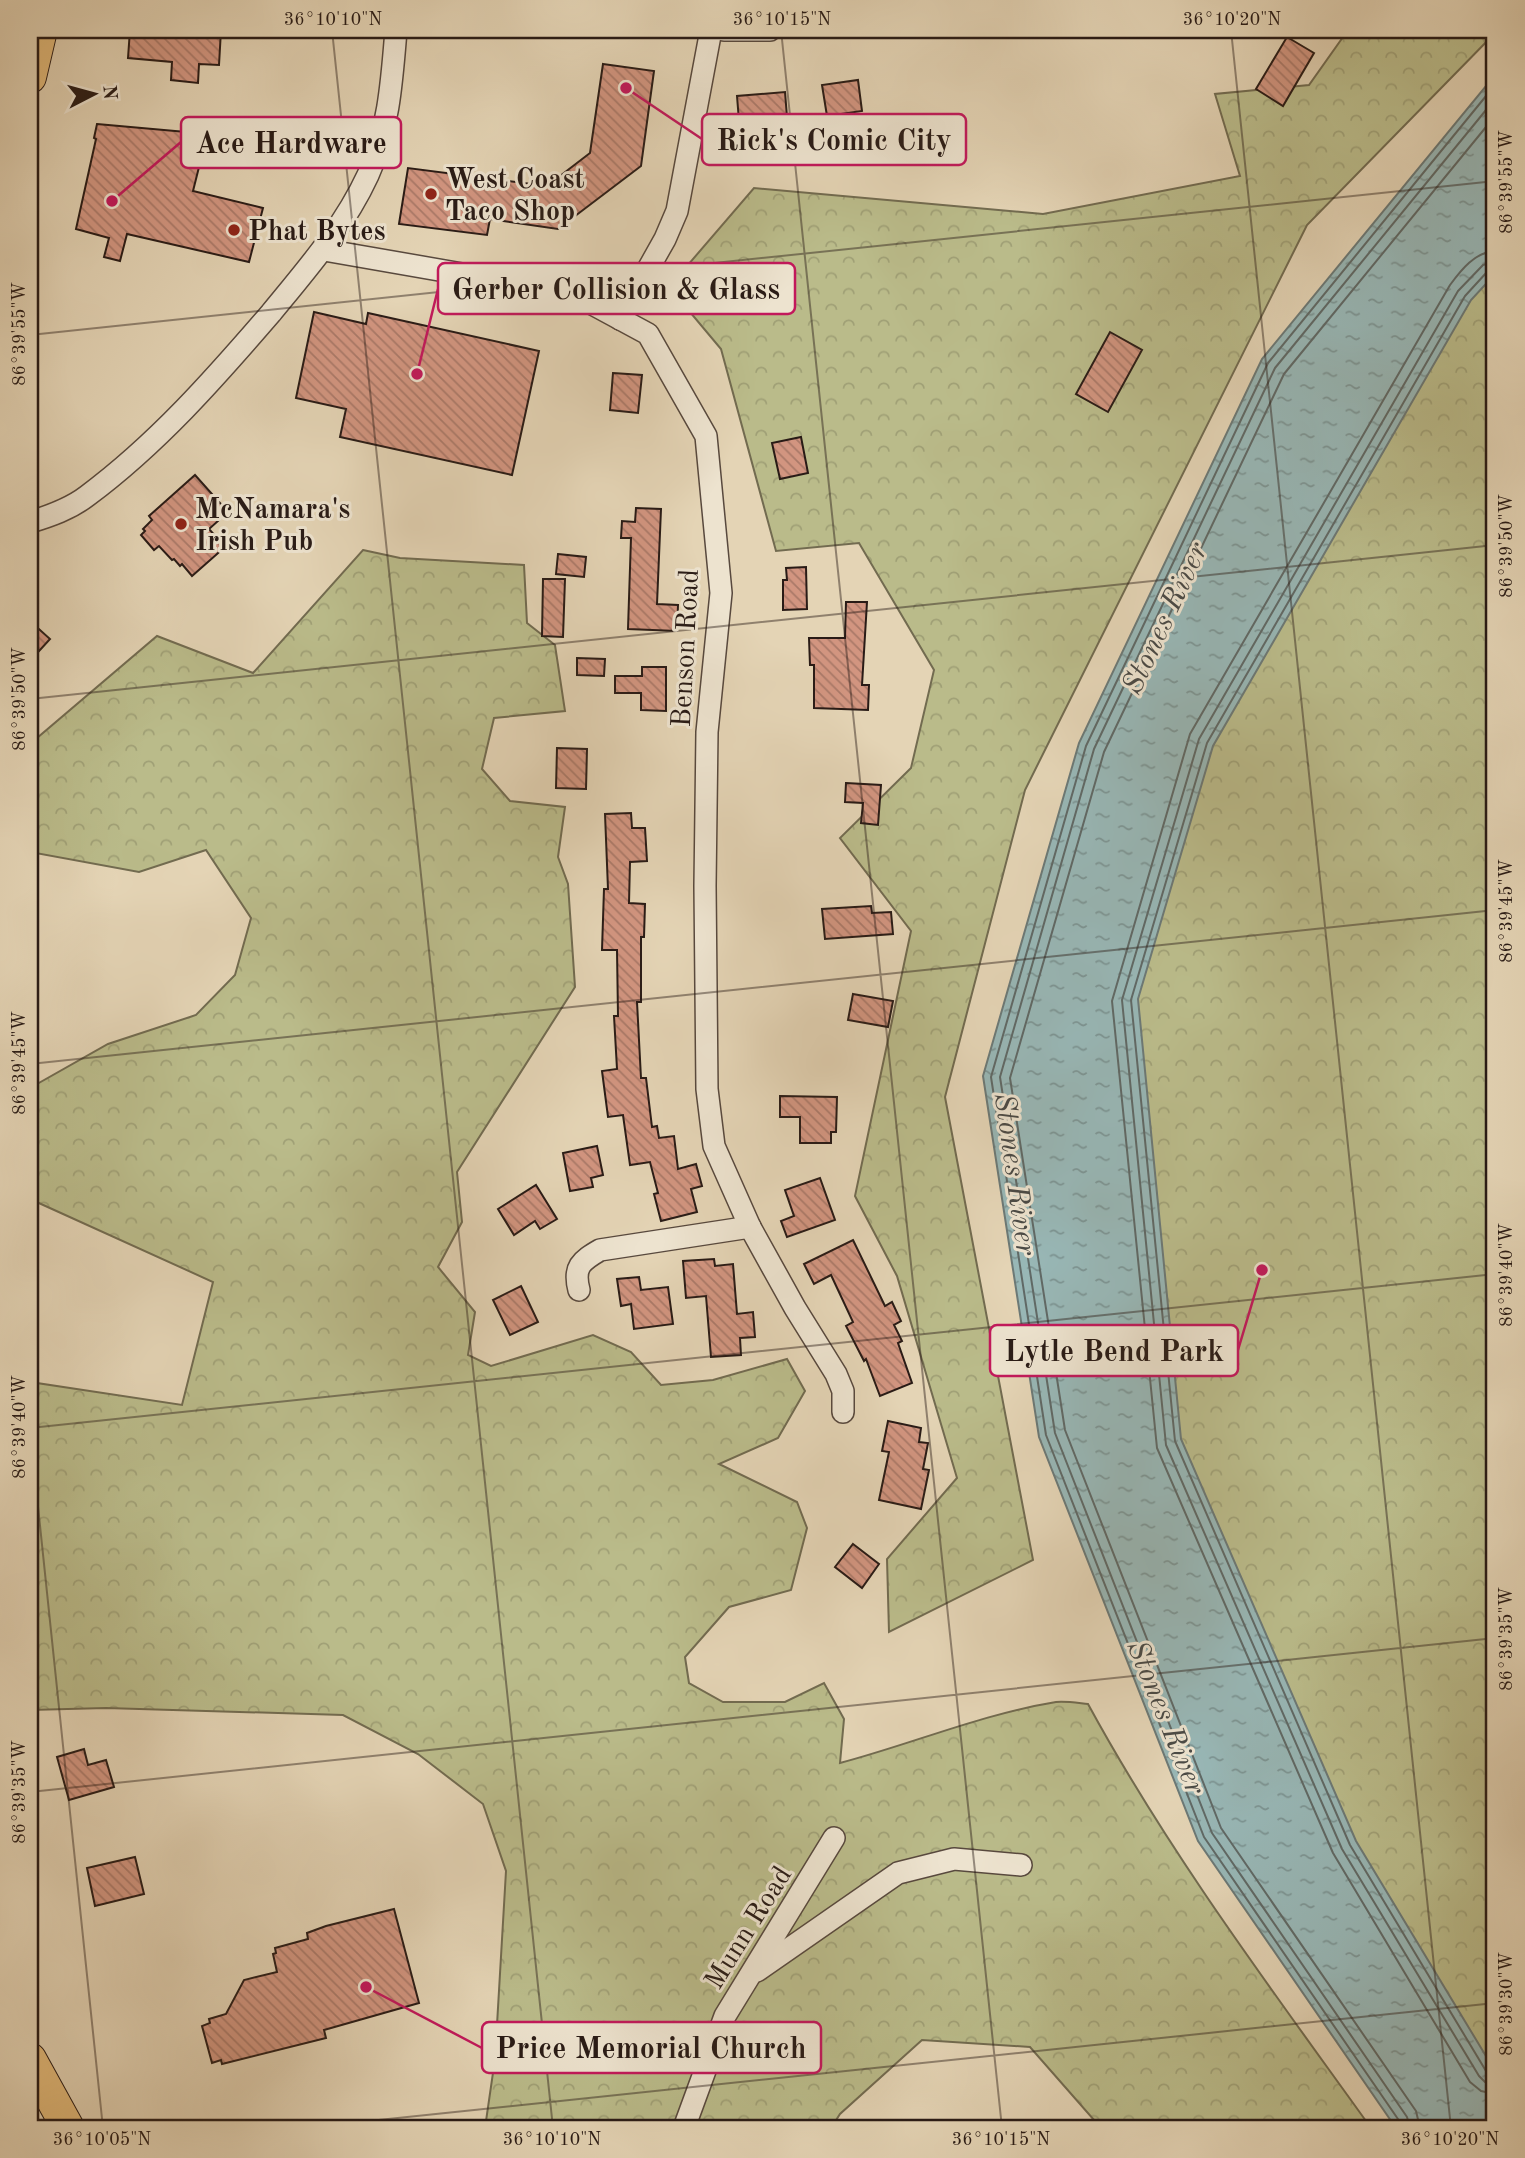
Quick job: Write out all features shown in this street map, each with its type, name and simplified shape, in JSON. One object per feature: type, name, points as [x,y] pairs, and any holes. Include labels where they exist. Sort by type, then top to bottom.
[{"type":"main road","points":[[30,77],[41,30]]},
{"type":"main road","points":[[30,2059],[68,2128]]},
{"type":"street","points":[[30,522],[54,515],[86,497],[143,449],[192,402],[324,250],[358,197],[377,154],[392,85],[396,30]]},
{"type":"street","points":[[620,319],[665,239],[677,211],[711,30]]},
{"type":"street","points":[[724,30],[770,30]]},
{"type":"street","name":"Benson Road","points":[[324,250],[548,289],[585,300],[648,334],[706,436],[721,593],[708,732],[705,886],[707,1089],[714,1146],[750,1227],[794,1308],[836,1374],[843,1391],[843,1412]]},
{"type":"street","points":[[579,1290],[575,1276],[577,1269],[589,1256],[600,1250],[750,1227]]},
{"type":"street","name":"Munn Road","points":[[684,2128],[725,2017],[834,1838]]},
{"type":"street","points":[[752,1974],[840,1916],[898,1873],[954,1859],[1021,1865]]},
{"type":"green space","points":[[1348,30],[1495,30],[1495,33],[1307,225],[1025,790],[945,1097],[1033,1560],[889,1632],[887,1559],[957,1478],[897,1276],[855,1196],[911,931],[840,838],[911,768],[934,670],[859,543],[776,551],[721,349],[669,287],[754,188],[1043,214],[1240,176],[1215,94],[1309,85]]},
{"type":"green space","points":[[1495,146],[1495,2128],[1210,1825],[1071,816]]},
{"type":"green space","points":[[363,550],[400,558],[524,565],[527,623],[555,645],[565,711],[494,718],[482,769],[510,801],[565,807],[558,857],[568,884],[575,987],[457,1172],[462,1222],[438,1267],[475,1312],[468,1355],[491,1366],[593,1335],[631,1352],[661,1385],[713,1380],[787,1359],[805,1391],[778,1438],[719,1464],[797,1502],[807,1528],[791,1590],[729,1607],[685,1657],[689,1683],[723,1702],[785,1702],[824,1683],[844,1719],[840,1763],[1028,1707],[1060,1702],[1088,1704],[1152,1814],[1187,1867],[1371,2128],[1101,2128],[1030,2047],[922,2040],[840,2114],[831,2128],[485,2128],[495,2059],[506,1871],[483,1804],[418,1754],[343,1715],[106,1708],[30,1710],[30,1382],[182,1405],[213,1282],[30,1199],[30,1088],[108,1044],[196,1015],[235,975],[251,918],[206,850],[139,872],[30,852],[30,744],[157,636],[253,673]]},
{"type":"water","name":"Stones River","points":[[1495,75],[1495,274],[1471,300],[1213,746],[1138,999],[1181,1439],[1356,1841],[1495,2071],[1495,2128],[1396,2128],[1198,1841],[1039,1437],[983,1076],[1079,743],[1262,359]]},
{"type":"building","points":[[130,30],[221,30],[219,65],[199,64],[198,83],[171,80],[172,62],[128,58]]},
{"type":"building","points":[[1287,37],[1314,53],[1283,106],[1256,89]]},
{"type":"building","points":[[603,64],[654,71],[641,166],[558,229],[490,219],[487,235],[399,224],[408,168],[547,186],[590,153]]},
{"type":"building","points":[[858,80],[862,111],[827,116],[822,85]]},
{"type":"building","points":[[785,92],[787,117],[739,121],[737,96]]},
{"type":"building","points":[[97,124],[277,140],[276,165],[201,159],[193,191],[263,208],[249,262],[127,234],[120,261],[104,257],[109,238],[76,229]]},
{"type":"building","points":[[314,312],[366,324],[368,313],[539,351],[512,475],[340,437],[346,409],[296,398]]},
{"type":"building","points":[[1110,332],[1142,350],[1108,412],[1076,394]]},
{"type":"building","points":[[613,373],[642,375],[638,413],[610,410]]},
{"type":"building","points":[[801,437],[808,473],[780,479],[772,443]]},
{"type":"building","name":"McNamara's Irish Pub","points":[[195,475],[228,512],[209,529],[225,547],[192,576],[182,564],[180,566],[172,560],[159,546],[154,550],[141,535],[152,520],[149,516]]},
{"type":"building","points":[[636,508],[661,509],[657,604],[678,605],[677,631],[628,629],[631,538],[621,538],[622,521],[635,522]]},
{"type":"building","points":[[558,554],[586,557],[584,577],[556,574]]},
{"type":"building","points":[[806,567],[807,609],[783,610],[783,580],[787,580],[786,568]]},
{"type":"building","points":[[543,579],[565,579],[563,637],[542,636]]},
{"type":"building","points":[[846,602],[867,602],[862,685],[869,685],[868,710],[814,708],[814,665],[810,665],[809,638],[845,638]]},
{"type":"building","points":[[30,621],[50,639],[30,661]]},
{"type":"building","points":[[577,658],[605,659],[604,676],[577,675]]},
{"type":"building","points":[[642,667],[666,667],[666,711],[641,710],[641,693],[615,693],[615,676],[642,676]]},
{"type":"building","points":[[557,748],[587,749],[586,789],[556,788]]},
{"type":"building","points":[[846,783],[881,785],[878,825],[861,823],[863,803],[845,802]]},
{"type":"building","points":[[631,813],[632,828],[645,828],[647,861],[630,862],[629,903],[645,904],[644,937],[641,937],[641,1002],[637,1002],[641,1078],[646,1078],[652,1127],[657,1126],[659,1138],[674,1136],[678,1169],[696,1164],[702,1186],[691,1189],[697,1212],[661,1221],[654,1194],[658,1193],[650,1162],[630,1165],[623,1115],[608,1117],[602,1071],[617,1069],[614,1016],[618,1016],[617,950],[602,950],[604,889],[608,889],[605,814]]},
{"type":"building","points":[[871,906],[872,913],[891,912],[893,934],[825,939],[822,909]]},
{"type":"building","points":[[853,994],[893,1001],[888,1027],[848,1020]]},
{"type":"building","points":[[780,1096],[837,1097],[836,1132],[831,1132],[831,1143],[800,1143],[800,1117],[780,1117]]},
{"type":"building","points":[[597,1146],[603,1175],[591,1178],[593,1187],[570,1191],[563,1153]]},
{"type":"building","points":[[820,1178],[835,1220],[787,1237],[781,1221],[794,1216],[785,1190]]},
{"type":"building","points":[[536,1185],[557,1219],[540,1229],[535,1221],[514,1235],[498,1209]]},
{"type":"building","points":[[853,1240],[885,1306],[892,1302],[901,1321],[894,1325],[902,1341],[898,1343],[912,1383],[880,1396],[866,1359],[864,1361],[846,1326],[853,1322],[831,1275],[814,1284],[804,1264]]},
{"type":"building","points":[[714,1259],[715,1266],[733,1264],[737,1314],[753,1312],[755,1337],[740,1338],[741,1355],[711,1357],[706,1296],[686,1298],[683,1261]]},
{"type":"building","points":[[639,1277],[641,1290],[668,1287],[673,1324],[634,1329],[631,1304],[621,1306],[617,1279]]},
{"type":"building","points":[[521,1286],[538,1322],[510,1335],[493,1300]]},
{"type":"building","points":[[888,1421],[921,1428],[919,1442],[928,1443],[923,1469],[929,1470],[921,1509],[879,1500],[889,1452],[882,1451]]},
{"type":"building","points":[[853,1544],[879,1564],[862,1588],[835,1567]]},
{"type":"building","points":[[84,1749],[88,1765],[106,1760],[114,1787],[69,1800],[57,1757]]},
{"type":"building","points":[[135,1857],[144,1894],[95,1906],[87,1868]]},
{"type":"building","points":[[394,1909],[419,2003],[324,2030],[326,2038],[222,2064],[221,2060],[212,2063],[202,2026],[210,2023],[209,2019],[226,2014],[244,1980],[277,1972],[273,1954],[276,1953],[275,1948],[308,1939],[307,1933],[326,1926]]},
{"type":"place","name":"Rick's Comic City","points":[[626,88]]},
{"type":"place","name":"West Coast Taco Shop","points":[[431,194]]},
{"type":"place","name":"Ace Hardware","points":[[112,201]]},
{"type":"place","name":"Phat Bytes","points":[[234,230]]},
{"type":"place","name":"Gerber Collision & Glass","points":[[417,374]]},
{"type":"place","name":"McNamara's Irish Pub","points":[[181,524]]},
{"type":"place","name":"Lytle Bend Park","points":[[1262,1270]]},
{"type":"place","name":"Price Memorial Church","points":[[366,1987]]}]
